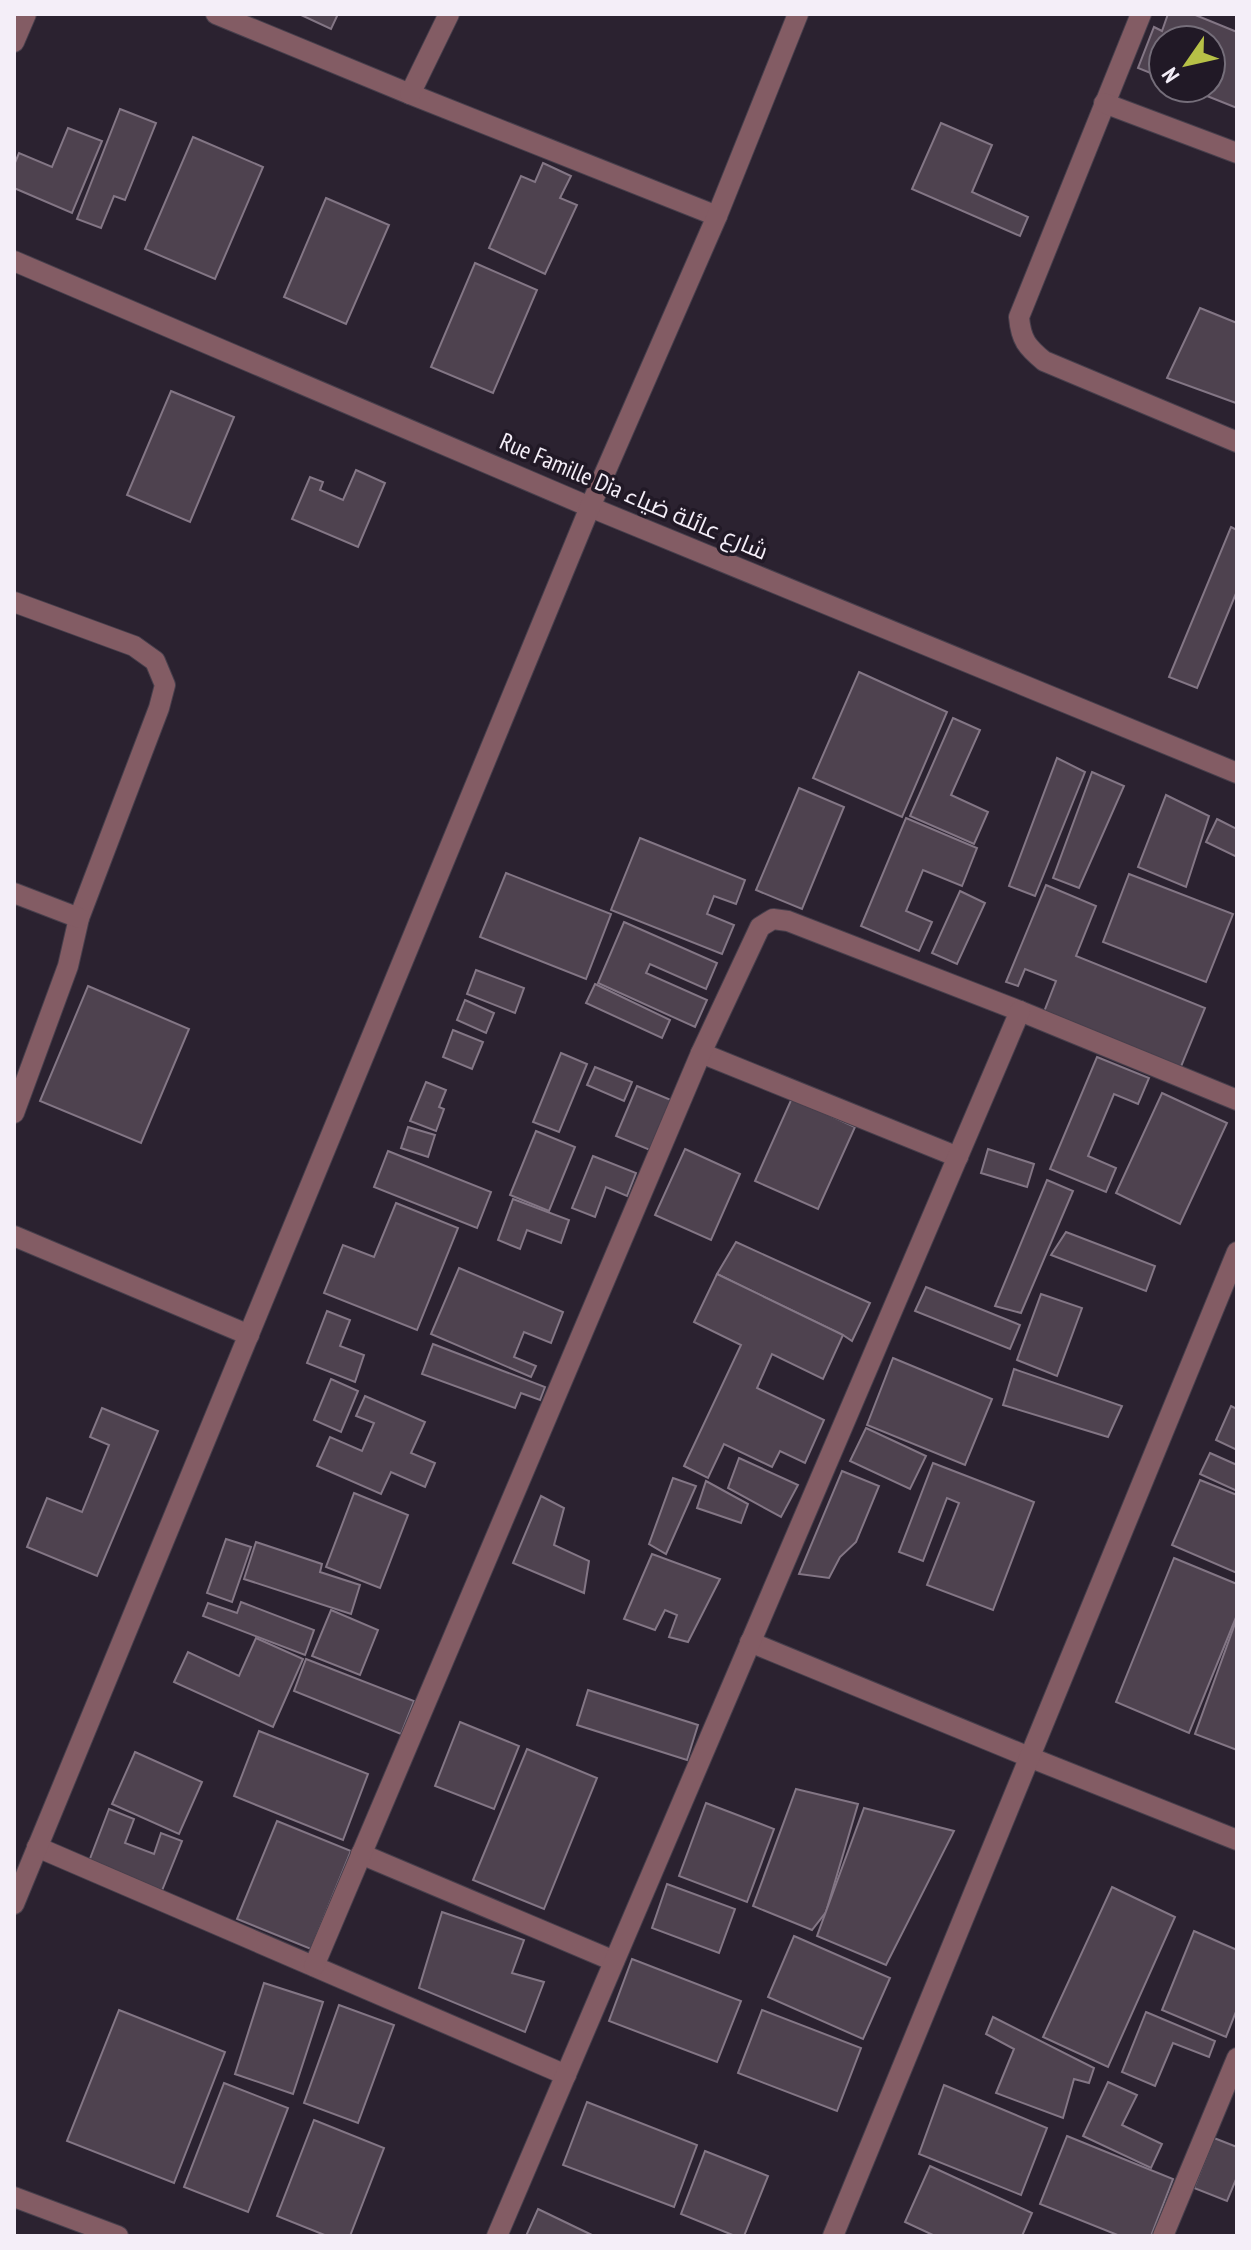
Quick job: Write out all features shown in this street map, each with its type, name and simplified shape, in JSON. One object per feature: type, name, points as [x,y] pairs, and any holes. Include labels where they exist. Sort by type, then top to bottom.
[{"type":"street","points":[[14,42],[26,14]]},
{"type":"street","points":[[216,14],[717,216]]},
{"type":"street","points":[[410,94],[449,14]]},
{"type":"street","points":[[14,1904],[590,507],[717,216],[798,14]]},
{"type":"street","points":[[1141,14],[1019,317],[1020,334],[1030,349],[1044,361],[1237,442]]},
{"type":"street","points":[[1104,103],[1237,153]]},
{"type":"street","name":"Rue Famille Dia شارع عائلة ضياء","points":[[14,261],[590,507],[1237,773]]},
{"type":"street","points":[[14,602],[134,646],[155,661],[165,685],[79,918],[68,966],[14,1113]]},
{"type":"street","points":[[14,893],[79,918]]},
{"type":"street","points":[[314,1966],[701,1053],[760,927],[773,919],[788,921],[1237,1100]]},
{"type":"street","points":[[497,2236],[1020,1011]]},
{"type":"street","points":[[701,1053],[958,1157]]},
{"type":"street","points":[[14,1236],[249,1335]]},
{"type":"street","points":[[833,2236],[1237,1252]]},
{"type":"street","points":[[750,1642],[1237,1840]]},
{"type":"street","points":[[37,1847],[566,2075]]},
{"type":"street","points":[[361,1854],[614,1961]]},
{"type":"street","points":[[1163,2236],[1237,2058]]},
{"type":"street","points":[[14,2197],[118,2236]]},
{"type":"building","points":[[299,14],[338,14],[331,29]]},
{"type":"building","points":[[1168,14],[1193,14],[1217,24],[1164,24]]},
{"type":"building","points":[[1227,28],[1237,32],[1237,108],[1227,104]]},
{"type":"building","points":[[1147,45],[1147,72],[1138,68]]},
{"type":"building","points":[[120,109],[156,123],[125,200],[114,196],[101,228],[77,219]]},
{"type":"building","points":[[941,123],[992,145],[972,192],[1028,217],[1020,236],[912,189]]},
{"type":"building","points":[[68,128],[102,141],[72,213],[14,188],[14,165],[19,153],[52,167]]},
{"type":"building","points":[[193,137],[263,167],[215,279],[145,249]]},
{"type":"building","points":[[543,163],[571,176],[560,198],[577,205],[545,274],[489,248],[521,176],[535,182]]},
{"type":"building","points":[[326,198],[389,225],[346,324],[284,297]]},
{"type":"building","points":[[475,263],[537,290],[493,393],[431,367]]},
{"type":"building","points":[[1200,308],[1237,323],[1236,403],[1167,378]]},
{"type":"building","points":[[171,391],[234,417],[190,522],[127,495]]},
{"type":"building","points":[[356,470],[385,483],[358,547],[292,519],[310,477],[323,482],[320,490],[343,500]]},
{"type":"building","points":[[1231,527],[1237,530],[1237,591],[1197,688],[1169,677]]},
{"type":"building","points":[[859,672],[947,712],[902,817],[813,778]]},
{"type":"building","points":[[953,718],[980,730],[951,795],[988,812],[974,844],[910,816]]},
{"type":"building","points":[[1057,758],[1085,772],[1035,896],[1009,886]]},
{"type":"building","points":[[1092,772],[1124,786],[1079,888],[1053,878]]},
{"type":"building","points":[[799,788],[844,807],[802,909],[756,890]]},
{"type":"building","points":[[1166,795],[1209,816],[1186,887],[1138,867]]},
{"type":"building","points":[[906,818],[977,848],[962,886],[923,870],[906,911],[932,922],[919,951],[861,926]]},
{"type":"building","points":[[1217,819],[1237,829],[1237,857],[1206,842]]},
{"type":"building","points":[[640,838],[745,880],[736,904],[714,896],[707,914],[734,925],[722,954],[611,910]]},
{"type":"building","points":[[506,873],[611,914],[586,979],[480,937]]},
{"type":"building","points":[[1129,874],[1233,914],[1206,982],[1103,942]]},
{"type":"building","points":[[1046,885],[1096,906],[1076,956],[1205,1008],[1180,1069],[1042,1017],[1056,981],[1025,969],[1018,986],[1006,982]]},
{"type":"building","points":[[960,891],[985,903],[957,964],[932,953]]},
{"type":"building","points":[[624,922],[717,963],[706,989],[650,964],[646,973],[707,1000],[695,1027],[598,983]]},
{"type":"building","points":[[476,970],[524,988],[515,1013],[467,994]]},
{"type":"building","points":[[595,984],[670,1020],[662,1038],[586,1003]]},
{"type":"building","points":[[88,986],[189,1029],[141,1143],[40,1101]]},
{"type":"building","points":[[465,1000],[494,1013],[486,1033],[457,1020]]},
{"type":"building","points":[[453,1030],[483,1042],[472,1069],[443,1057]]},
{"type":"building","points":[[561,1053],[587,1064],[559,1132],[533,1122]]},
{"type":"building","points":[[1097,1057],[1149,1078],[1138,1104],[1114,1094],[1088,1156],[1116,1168],[1106,1192],[1050,1169]]},
{"type":"building","points":[[595,1067],[632,1082],[624,1101],[587,1085]]},
{"type":"building","points":[[426,1082],[446,1090],[439,1107],[444,1109],[436,1131],[410,1121]]},
{"type":"building","points":[[637,1086],[671,1100],[650,1150],[616,1136]]},
{"type":"building","points":[[1162,1093],[1227,1123],[1180,1224],[1116,1193]]},
{"type":"building","points":[[792,1098],[855,1127],[818,1209],[755,1181]]},
{"type":"building","points":[[408,1127],[435,1135],[428,1157],[401,1148]]},
{"type":"building","points":[[536,1131],[575,1147],[549,1211],[510,1195]]},
{"type":"building","points":[[685,1149],[740,1174],[711,1240],[655,1215]]},
{"type":"building","points":[[988,1149],[1034,1164],[1027,1187],[981,1173]]},
{"type":"building","points":[[388,1151],[491,1192],[477,1228],[374,1187]]},
{"type":"building","points":[[593,1156],[636,1173],[627,1196],[606,1187],[595,1217],[572,1208]]},
{"type":"building","points":[[1047,1180],[1073,1191],[1021,1313],[995,1306]]},
{"type":"building","points":[[513,1199],[569,1220],[561,1243],[527,1230],[520,1249],[498,1240]]},
{"type":"building","points":[[396,1203],[458,1228],[417,1330],[324,1293],[343,1245],[374,1257]]},
{"type":"building","points":[[1066,1232],[1155,1266],[1146,1291],[1051,1255]]},
{"type":"building","points":[[736,1242],[870,1303],[852,1341],[717,1274]]},
{"type":"building","points":[[459,1268],[563,1312],[551,1343],[524,1332],[514,1357],[536,1366],[531,1377],[431,1334]]},
{"type":"building","points":[[717,1274],[843,1335],[823,1379],[772,1354],[757,1388],[824,1420],[805,1463],[780,1451],[772,1467],[724,1444],[708,1478],[684,1466],[741,1345],[694,1322]]},
{"type":"building","points":[[926,1287],[1020,1325],[1010,1349],[915,1311]]},
{"type":"building","points":[[1041,1294],[1082,1308],[1057,1376],[1017,1360]]},
{"type":"building","points":[[327,1311],[350,1320],[340,1346],[364,1355],[355,1382],[307,1363]]},
{"type":"building","points":[[433,1344],[545,1387],[540,1400],[521,1393],[515,1408],[422,1374]]},
{"type":"building","points":[[893,1358],[992,1399],[965,1465],[867,1425]]},
{"type":"building","points":[[1014,1369],[1122,1406],[1108,1437],[1003,1405]]},
{"type":"building","points":[[331,1379],[358,1391],[341,1432],[314,1420]]},
{"type":"building","points":[[365,1396],[425,1422],[411,1453],[435,1463],[425,1487],[391,1472],[381,1494],[317,1466],[330,1437],[362,1451],[374,1423],[356,1416]]},
{"type":"building","points":[[1231,1406],[1237,1409],[1237,1450],[1216,1440]]},
{"type":"building","points":[[102,1408],[158,1431],[97,1576],[27,1547],[47,1498],[82,1512],[109,1445],[90,1437]]},
{"type":"building","points":[[866,1428],[926,1456],[910,1489],[850,1461]]},
{"type":"building","points":[[1210,1453],[1237,1465],[1237,1491],[1200,1474]]},
{"type":"building","points":[[739,1458],[798,1485],[781,1517],[728,1488]]},
{"type":"building","points":[[933,1463],[1034,1502],[993,1610],[927,1585],[959,1503],[947,1498],[923,1561],[899,1552]]},
{"type":"building","points":[[842,1471],[879,1486],[856,1542],[840,1557],[829,1578],[799,1574]]},
{"type":"building","points":[[673,1478],[696,1486],[666,1554],[649,1544]]},
{"type":"building","points":[[1200,1480],[1237,1495],[1237,1573],[1172,1545]]},
{"type":"building","points":[[706,1481],[748,1504],[741,1523],[697,1508]]},
{"type":"building","points":[[354,1493],[408,1515],[380,1588],[326,1567]]},
{"type":"building","points":[[541,1496],[564,1508],[554,1545],[589,1561],[584,1593],[513,1563]]},
{"type":"building","points":[[226,1539],[251,1547],[232,1602],[207,1593]]},
{"type":"building","points":[[256,1542],[322,1564],[320,1572],[360,1585],[351,1614],[244,1579]]},
{"type":"building","points":[[652,1554],[720,1579],[688,1642],[669,1637],[677,1615],[665,1610],[655,1630],[624,1619]]},
{"type":"building","points":[[1174,1558],[1237,1584],[1237,1615],[1189,1733],[1116,1702]]},
{"type":"building","points":[[241,1602],[314,1630],[305,1655],[203,1616],[208,1603],[237,1613]]},
{"type":"building","points":[[331,1610],[378,1630],[360,1675],[312,1656]]},
{"type":"building","points":[[1237,1618],[1237,1750],[1195,1734]]},
{"type":"building","points":[[256,1638],[303,1659],[273,1727],[174,1682],[188,1652],[239,1676]]},
{"type":"building","points":[[306,1659],[414,1701],[401,1734],[294,1691]]},
{"type":"building","points":[[588,1690],[698,1725],[687,1760],[577,1725]]},
{"type":"building","points":[[460,1722],[519,1746],[494,1809],[435,1786]]},
{"type":"building","points":[[259,1731],[368,1774],[343,1840],[234,1796]]},
{"type":"building","points":[[527,1749],[597,1778],[544,1909],[473,1880]]},
{"type":"building","points":[[135,1752],[202,1782],[179,1834],[112,1804]]},
{"type":"building","points":[[796,1789],[858,1804],[826,1912],[812,1930],[753,1906]]},
{"type":"building","points":[[706,1803],[774,1829],[747,1902],[679,1876]]},
{"type":"building","points":[[864,1808],[954,1831],[886,1965],[817,1936]]},
{"type":"building","points":[[109,1809],[134,1819],[125,1843],[154,1854],[161,1833],[182,1841],[161,1893],[88,1864]]},
{"type":"building","points":[[277,1821],[351,1851],[311,1949],[237,1919]]},
{"type":"building","points":[[667,1884],[735,1909],[719,1953],[652,1928]]},
{"type":"building","points":[[1112,1887],[1175,1917],[1108,2067],[1043,2037]]},
{"type":"building","points":[[442,1912],[524,1940],[512,1973],[544,1982],[525,2032],[419,1988]]},
{"type":"building","points":[[1194,1931],[1237,1950],[1237,2009],[1226,2037],[1162,2010]]},
{"type":"building","points":[[794,1936],[890,1978],[863,2039],[768,1997]]},
{"type":"building","points":[[632,1959],[741,2001],[717,2062],[609,2021]]},
{"type":"building","points":[[264,1983],[323,2002],[293,2094],[235,2074]]},
{"type":"building","points":[[339,2005],[394,2025],[358,2123],[304,2103]]},
{"type":"building","points":[[119,2010],[225,2052],[174,2183],[67,2141]]},
{"type":"building","points":[[762,2010],[861,2048],[837,2111],[738,2073]]},
{"type":"building","points":[[1146,2012],[1215,2041],[1209,2057],[1173,2043],[1155,2086],[1122,2072]]},
{"type":"building","points":[[993,2017],[1094,2068],[1089,2083],[1074,2079],[1063,2118],[996,2093],[1014,2049],[986,2034]]},
{"type":"building","points":[[1108,2082],[1137,2095],[1122,2125],[1162,2144],[1151,2168],[1083,2136]]},
{"type":"building","points":[[224,2083],[288,2108],[248,2212],[184,2187]]},
{"type":"building","points":[[944,2085],[1047,2128],[1021,2195],[919,2154]]},
{"type":"building","points":[[587,2102],[697,2145],[674,2207],[563,2165]]},
{"type":"building","points":[[314,2120],[384,2148],[350,2236],[327,2236],[277,2216]]},
{"type":"building","points":[[1067,2136],[1173,2179],[1151,2236],[1120,2236],[1040,2204]]},
{"type":"building","points":[[1214,2138],[1237,2147],[1237,2177],[1227,2201],[1194,2188]]},
{"type":"building","points":[[705,2151],[768,2176],[744,2236],[735,2236],[681,2214]]},
{"type":"building","points":[[930,2166],[1032,2213],[1022,2236],[935,2236],[905,2222]]},
{"type":"building","points":[[538,2209],[594,2236],[526,2236]]}]
